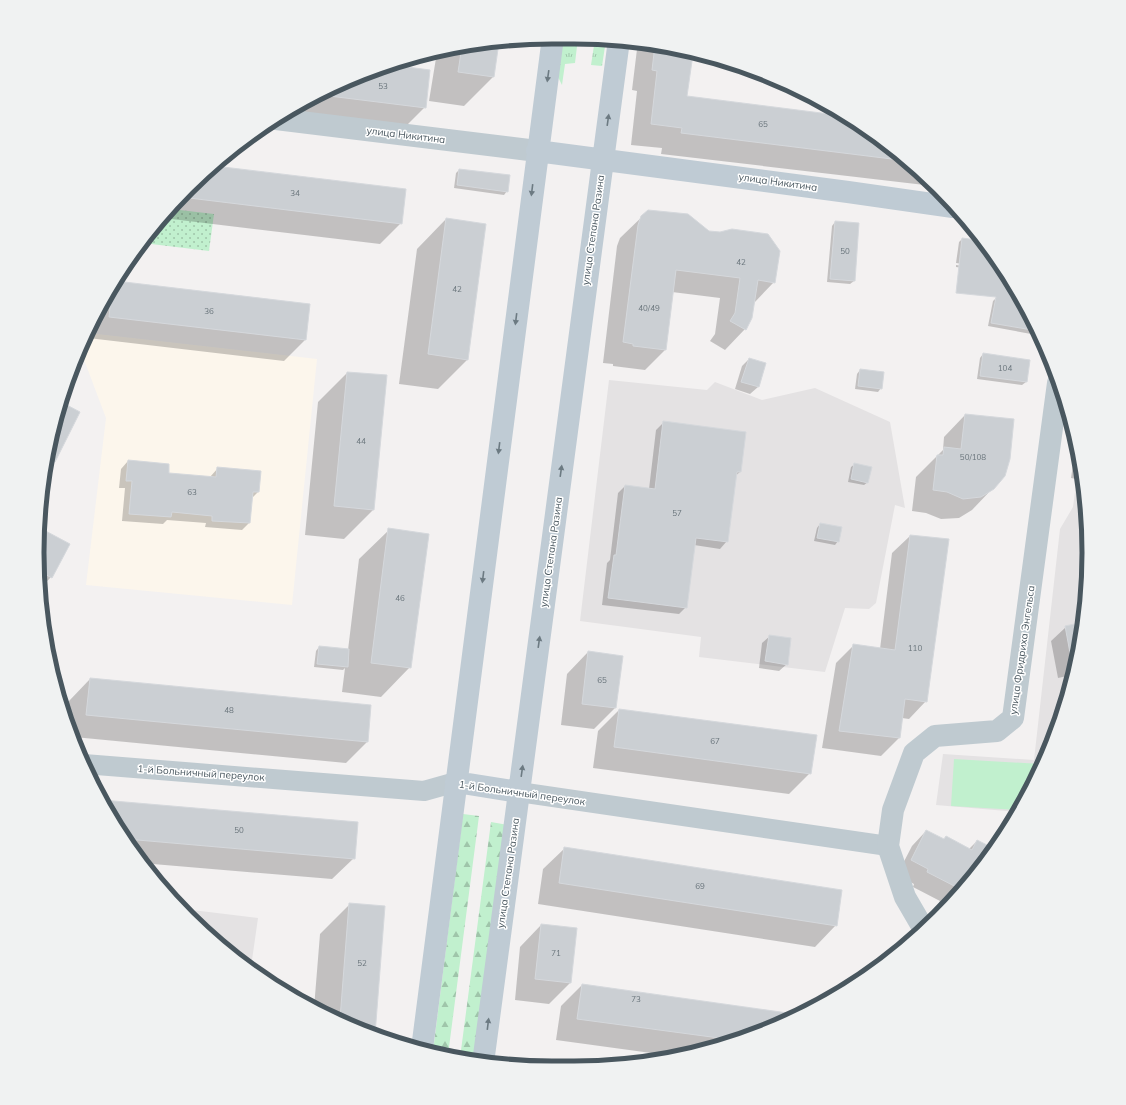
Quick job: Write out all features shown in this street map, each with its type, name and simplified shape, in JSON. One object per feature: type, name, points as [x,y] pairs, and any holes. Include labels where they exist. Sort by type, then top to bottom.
[{"type":"main road","points":[[423,1044],[552,44]]},
{"type":"main road","name":"улица Степана Разина","points":[[484,1057],[618,46]]},
{"type":"main road","name":"улица Никитина","points":[[537,151],[945,206]]},
{"type":"main road","name":"1-й Больничный переулок","points":[[456,782],[519,792]]},
{"type":"street","name":"улица Никитина","points":[[285,120],[537,151]]},
{"type":"street","name":"улица Фридриха Энгельса","points":[[921,924],[905,897],[888,846],[893,810],[914,753],[936,736],[997,731],[1013,718],[1057,394]]},
{"type":"street","name":"1-й Больничный переулок","points":[[91,765],[424,791],[456,782]]},
{"type":"street","name":"1-й Больничный переулок","points":[[519,792],[888,846]]},
{"type":"shaded area","points":[[94,334],[317,359],[292,605],[86,585],[106,418],[83,358]]},
{"type":"shaded area","points":[[609,380],[707,390],[715,382],[762,400],[815,388],[890,422],[905,508],[895,505],[876,603],[869,609],[845,608],[825,672],[699,657],[701,637],[580,621]]},
{"type":"shaded area","points":[[1077,479],[1081,519],[1082,552],[1078,619],[1065,684],[1055,716],[1030,777],[1011,811],[936,805],[943,754],[1034,760],[1060,529],[1073,507]]},
{"type":"shaded area","points":[[191,910],[258,918],[252,962],[217,935]]},
{"type":"green space","points":[[562,44],[577,44],[575,63],[565,64],[562,85],[558,77]]},
{"type":"green space","points":[[594,45],[605,45],[602,66],[591,65]]},
{"type":"green space","points":[[177,210],[214,214],[209,251],[149,244]]},
{"type":"green space","points":[[954,759],[1036,764],[1012,810],[951,806]]},
{"type":"green space","points":[[463,814],[479,816],[449,1050],[434,1047]]},
{"type":"green space","points":[[491,822],[508,825],[477,1055],[461,1052]]},
{"type":"building","points":[[498,47],[494,77],[458,72],[461,53]]},
{"type":"building","points":[[654,51],[692,58],[687,96],[832,114],[896,160],[681,133],[682,128],[651,124],[657,71],[652,70]]},
{"type":"building","points":[[403,66],[430,70],[426,108],[328,96]]},
{"type":"building","points":[[221,167],[406,189],[402,224],[188,198]]},
{"type":"building","points":[[459,169],[510,175],[508,192],[457,185]]},
{"type":"building","points":[[648,210],[688,214],[709,231],[720,232],[732,229],[768,234],[780,251],[775,283],[758,280],[752,318],[746,330],[730,321],[735,313],[740,278],[676,270],[666,350],[633,346],[633,344],[623,342],[638,225],[641,216]]},
{"type":"building","points":[[446,218],[486,224],[468,360],[428,354]]},
{"type":"building","points":[[835,221],[859,223],[855,281],[830,279]]},
{"type":"building","points":[[962,238],[974,240],[1014,298],[1031,330],[991,323],[996,297],[956,293]]},
{"type":"building","points":[[122,282],[310,304],[306,340],[109,317],[111,300]]},
{"type":"building","points":[[983,353],[1030,360],[1027,382],[980,376]]},
{"type":"building","points":[[749,358],[766,363],[759,387],[741,382]]},
{"type":"building","points":[[860,369],[884,372],[882,389],[858,386]]},
{"type":"building","points":[[347,372],[387,375],[374,510],[334,506]]},
{"type":"building","points":[[66,405],[80,412],[55,462],[52,461],[54,453]]},
{"type":"building","points":[[965,414],[1014,419],[1010,459],[1005,476],[994,489],[981,497],[963,499],[947,492],[933,490],[937,455],[943,455],[944,447],[961,449]]},
{"type":"building","points":[[663,421],[746,432],[741,472],[737,472],[728,542],[696,538],[687,608],[608,598],[614,555],[616,555],[625,485],[655,489]]},
{"type":"building","points":[[128,460],[169,464],[169,473],[216,477],[217,467],[261,471],[259,492],[253,492],[250,523],[212,521],[212,516],[172,512],[171,517],[129,514],[132,481],[126,481]]},
{"type":"building","points":[[854,463],[872,467],[868,483],[851,479]]},
{"type":"building","points":[[820,523],[842,527],[839,542],[817,538]]},
{"type":"building","points":[[388,528],[429,534],[411,668],[371,663]]},
{"type":"building","points":[[45,530],[70,544],[52,578],[45,574]]},
{"type":"building","points":[[910,535],[949,539],[927,702],[905,699],[900,738],[839,731],[853,644],[895,650]]},
{"type":"building","points":[[1077,623],[1071,657],[1065,626]]},
{"type":"building","points":[[769,635],[791,638],[788,665],[765,661]]},
{"type":"building","points":[[319,646],[349,649],[348,667],[317,664]]},
{"type":"building","points":[[588,651],[623,656],[616,708],[582,704]]},
{"type":"building","points":[[90,678],[371,705],[368,742],[86,715]]},
{"type":"building","points":[[619,709],[817,735],[811,774],[614,747]]},
{"type":"building","points":[[109,801],[358,822],[355,859],[133,840]]},
{"type":"building","points":[[926,830],[944,839],[946,836],[972,850],[977,840],[988,846],[957,887],[927,872],[928,869],[911,860]]},
{"type":"building","points":[[564,847],[842,890],[837,926],[559,883]]},
{"type":"building","points":[[349,903],[385,906],[375,1029],[340,1014]]},
{"type":"building","points":[[541,924],[577,928],[571,983],[535,979]]},
{"type":"building","points":[[582,984],[789,1013],[723,1038],[577,1019]]}]
